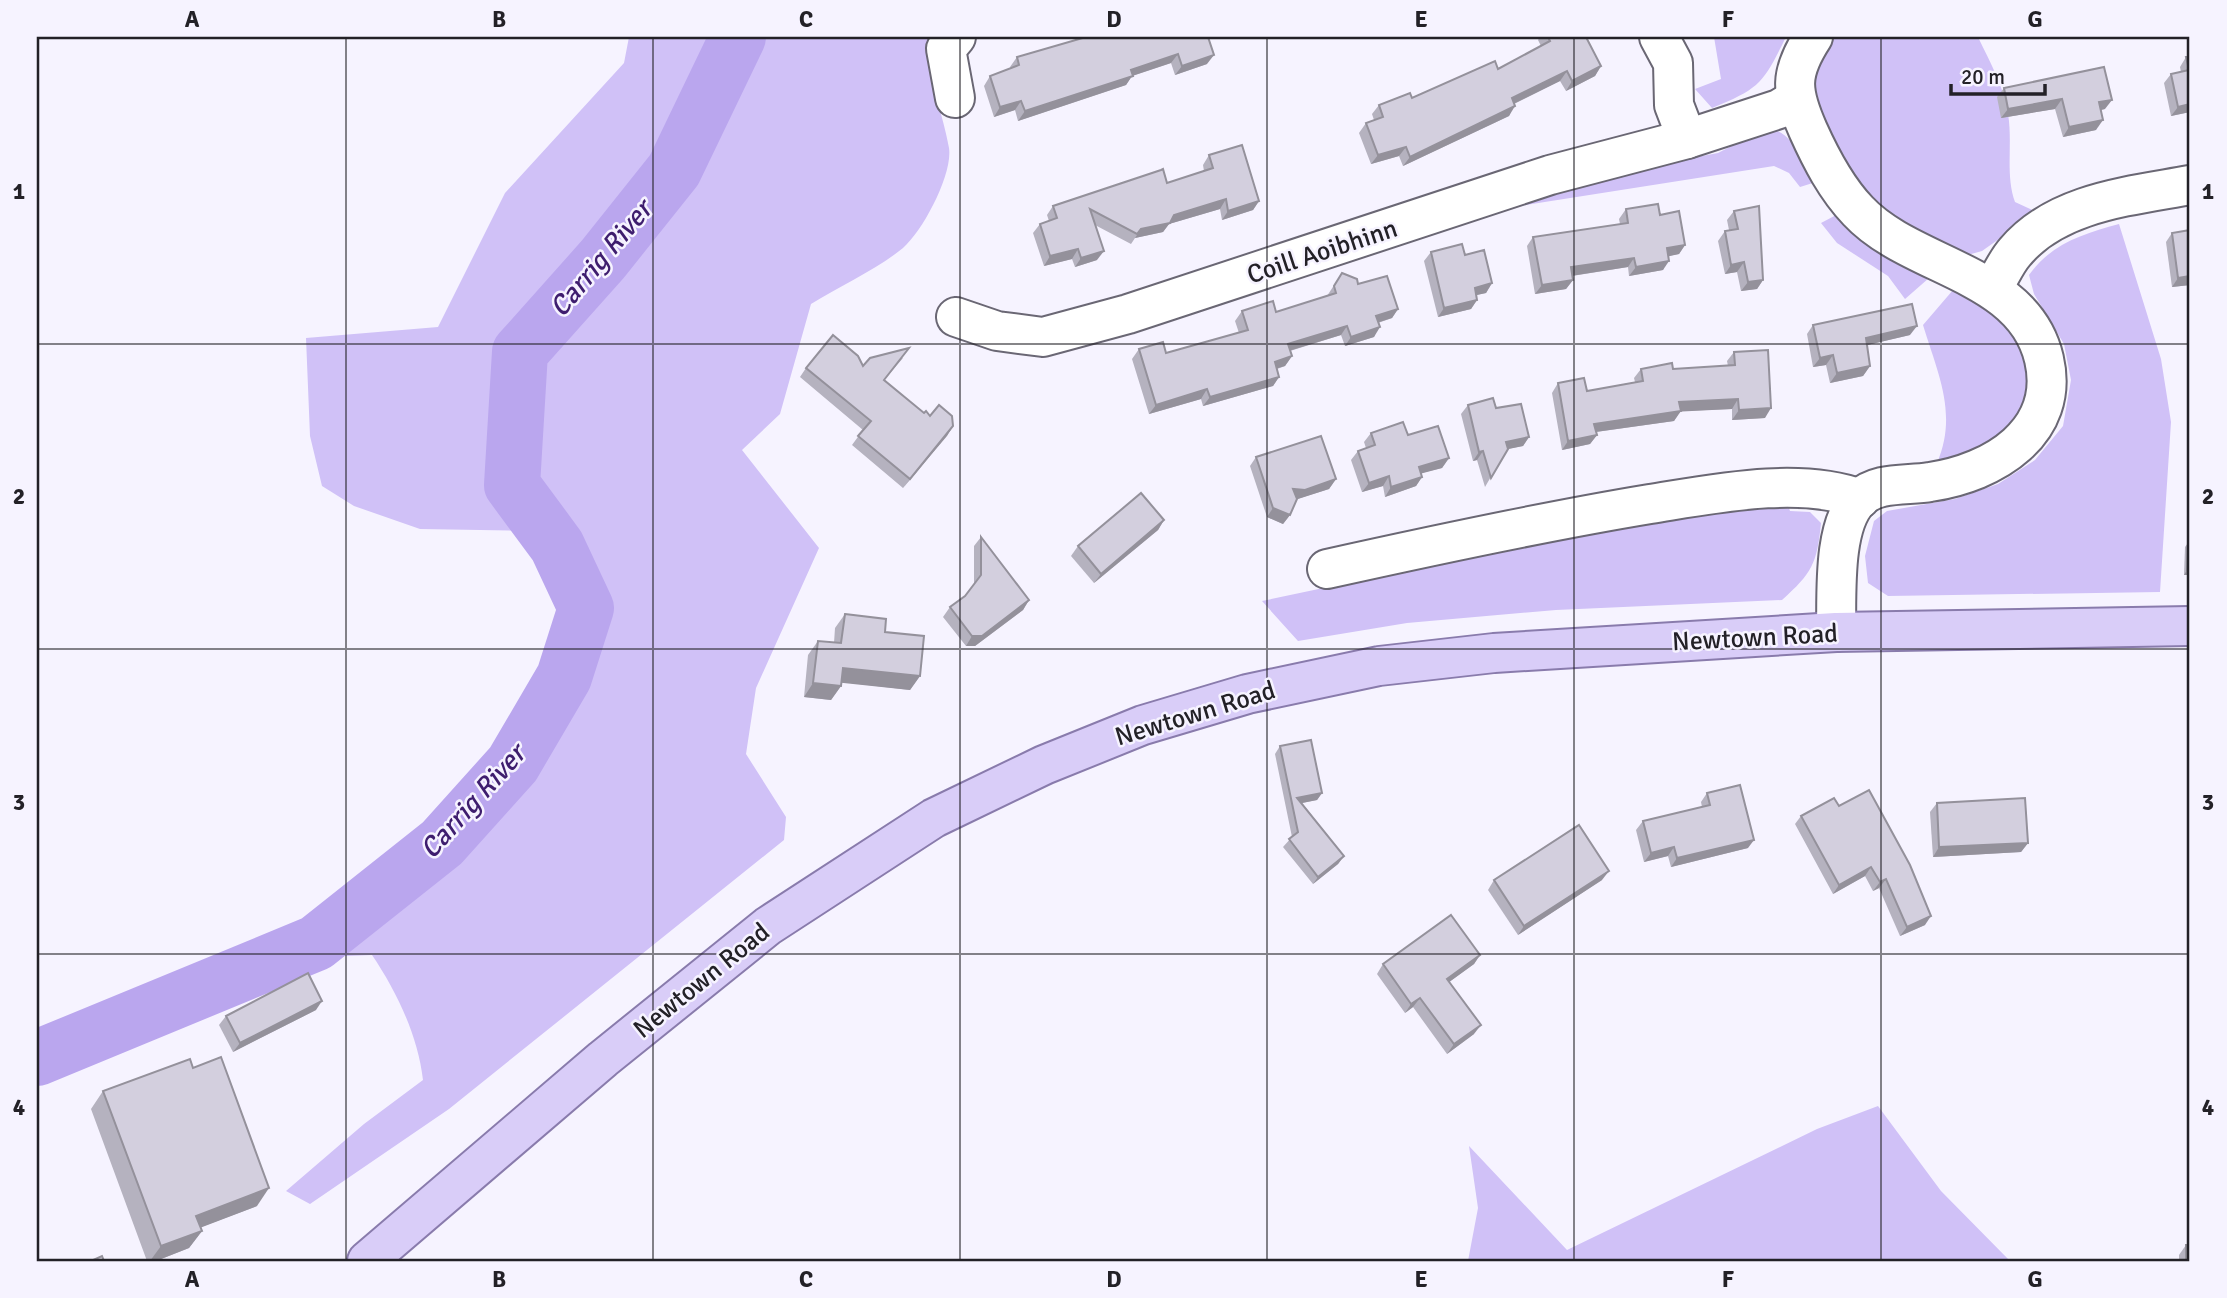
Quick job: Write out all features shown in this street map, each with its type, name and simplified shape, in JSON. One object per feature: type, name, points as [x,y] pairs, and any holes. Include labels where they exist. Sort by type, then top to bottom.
[{"type":"main road","name":"Newtown Road","points":[[367,1261],[603,1059],[768,926],[934,818],[1044,765],[1156,721],[1247,694],[1379,666],[1494,653],[1836,632],[2190,626]]},
{"type":"street","points":[[955,98],[946,49],[956,37]]},
{"type":"street","points":[[1659,37],[1673,63],[1674,105],[1687,139]]},
{"type":"street","points":[[1814,37],[1795,74],[1794,100],[1823,164],[1858,212],[1902,244],[1992,289],[2028,326],[2044,359],[2044,408],[2029,436],[2000,458],[1973,471],[1933,482],[1878,487],[1860,499],[1847,517],[1837,568],[1836,632]]},
{"type":"street","name":"Coill Aoibhinn","points":[[956,317],[997,331],[1043,337],[1128,314],[1550,175],[1687,139],[1779,108],[1794,100]]},
{"type":"street","points":[[1992,289],[2015,252],[2045,226],[2086,206],[2190,185]]},
{"type":"street","points":[[1327,569],[1535,523],[1700,496],[1796,488],[1840,491],[1860,499]]},
{"type":"shaded area","points":[[629,37],[930,37],[932,78],[949,148],[946,172],[935,201],[919,229],[903,248],[870,271],[811,304],[780,414],[742,450],[819,548],[756,688],[746,754],[786,817],[784,840],[449,1109],[310,1204],[286,1191],[364,1124],[423,1080],[405,1015],[372,955],[347,956],[316,943],[438,846],[498,780],[532,731],[586,608],[561,554],[546,531],[420,529],[354,506],[322,486],[310,436],[306,338],[438,327],[505,193],[624,63]]},
{"type":"shaded area","points":[[1714,37],[1786,37],[1772,65],[1759,82],[1741,95],[1712,108],[1695,89],[1721,79]]},
{"type":"shaded area","points":[[1831,37],[1978,37],[2006,104],[2010,181],[2015,202],[2037,212],[1982,251],[1964,256],[1944,250],[1879,208],[1850,177],[1818,118],[1812,76]]},
{"type":"shaded area","points":[[1766,128],[1783,134],[1790,140],[1816,182],[1800,187],[1789,173],[1774,166],[1494,210],[1627,170],[1718,153]]},
{"type":"shaded area","points":[[1840,213],[1929,278],[1905,299],[1888,276],[1837,243],[1821,223]]},
{"type":"shaded area","points":[[2119,224],[2161,359],[2171,422],[2160,592],[1888,596],[1868,583],[1865,556],[1874,521],[1887,511],[1955,499],[1998,484],[2035,460],[2063,426],[2071,380],[2064,344],[2034,294],[2029,275],[2058,247],[2081,236]]},
{"type":"shaded area","points":[[1953,290],[1989,303],[2011,326],[2026,359],[2030,394],[2026,410],[2018,423],[2001,438],[1937,463],[1946,428],[1946,411],[1940,377],[1923,325]]},
{"type":"shaded area","points":[[1787,502],[1790,511],[1810,512],[1821,523],[1811,567],[1782,600],[1556,610],[1407,623],[1298,641],[1262,601],[1660,517]]},
{"type":"shaded area","points":[[1878,1106],[1941,1191],[2010,1261],[1468,1261],[1478,1208],[1469,1146],[1567,1250],[1817,1129]]},
{"type":"building","points":[[1086,37],[1208,37],[1214,55],[1182,66],[1178,54],[1131,70],[1133,76],[1025,111],[1021,101],[1000,107],[990,76],[1019,65],[1017,57]]},
{"type":"building","points":[[1548,37],[1586,37],[1601,66],[1572,81],[1567,71],[1512,98],[1515,106],[1410,157],[1406,147],[1378,155],[1366,123],[1383,117],[1379,105],[1410,93],[1412,98],[1495,61],[1498,69],[1550,41]]},
{"type":"building","points":[[2186,57],[2190,57],[2190,104],[2178,107],[2171,74],[2189,70]]},
{"type":"building","points":[[2104,67],[2112,100],[2099,102],[2103,120],[2069,127],[2062,99],[2008,109],[2004,88]]},
{"type":"building","points":[[1242,145],[1259,201],[1228,211],[1226,199],[1174,215],[1170,223],[1141,229],[1137,234],[1090,209],[1104,251],[1081,258],[1078,249],[1050,256],[1040,224],[1057,218],[1053,206],[1163,169],[1167,183],[1213,168],[1209,155]]},
{"type":"building","points":[[1658,204],[1660,215],[1679,211],[1685,245],[1667,248],[1669,261],[1636,267],[1634,258],[1571,267],[1573,280],[1542,285],[1533,237],[1628,223],[1626,209]]},
{"type":"building","points":[[1759,206],[1763,280],[1748,282],[1744,262],[1731,265],[1725,231],[1738,229],[1734,211]]},
{"type":"building","points":[[2190,230],[2190,276],[2178,278],[2172,233]]},
{"type":"building","points":[[1462,244],[1465,255],[1484,250],[1492,283],[1475,288],[1477,300],[1444,308],[1431,252]]},
{"type":"building","points":[[1342,273],[1357,279],[1358,284],[1387,276],[1398,309],[1376,316],[1380,327],[1351,337],[1347,326],[1288,344],[1292,356],[1275,362],[1279,377],[1210,397],[1207,389],[1156,405],[1139,349],[1163,342],[1166,353],[1248,330],[1242,311],[1273,301],[1276,312],[1336,293],[1334,286]]},
{"type":"building","points":[[1912,304],[1917,326],[1866,338],[1870,366],[1837,373],[1833,355],[1820,358],[1813,325]]},
{"type":"building","points":[[833,335],[858,356],[863,366],[870,358],[909,348],[884,380],[924,413],[926,411],[930,416],[939,405],[952,416],[953,426],[910,479],[858,436],[871,421],[806,368]]},
{"type":"building","points":[[1768,350],[1771,408],[1739,410],[1738,399],[1679,402],[1681,411],[1594,424],[1597,435],[1568,441],[1558,383],[1584,378],[1587,391],[1643,381],[1641,369],[1672,363],[1673,369],[1735,365],[1734,352]]},
{"type":"building","points":[[1493,398],[1496,408],[1521,404],[1529,437],[1506,442],[1508,449],[1491,478],[1483,451],[1479,452],[1468,405]]},
{"type":"building","points":[[1403,422],[1408,435],[1438,426],[1449,458],[1419,467],[1422,477],[1391,487],[1389,476],[1369,483],[1358,451],[1375,445],[1371,433]]},
{"type":"building","points":[[1321,436],[1336,479],[1305,490],[1293,489],[1297,499],[1290,515],[1273,508],[1256,457]]},
{"type":"building","points":[[1141,493],[1164,520],[1101,574],[1078,546]]},
{"type":"building","points":[[981,537],[1029,600],[982,636],[972,636],[950,607],[965,596],[981,575]]},
{"type":"building","points":[[2190,543],[2190,570],[2187,570]]},
{"type":"building","points":[[845,614],[886,619],[885,632],[924,636],[920,676],[843,668],[841,686],[813,683],[818,641],[841,643]]},
{"type":"building","points":[[1311,740],[1322,793],[1297,798],[1344,856],[1318,877],[1289,839],[1298,832],[1280,746]]},
{"type":"building","points":[[1740,785],[1754,840],[1677,858],[1674,847],[1651,853],[1643,821],[1710,805],[1707,793]]},
{"type":"building","points":[[1869,790],[1910,865],[1931,916],[1907,927],[1886,879],[1880,882],[1871,867],[1839,885],[1801,816],[1834,798],[1839,806]]},
{"type":"building","points":[[2025,798],[2028,843],[1939,847],[1937,803]]},
{"type":"building","points":[[1579,825],[1609,871],[1524,926],[1494,880]]},
{"type":"building","points":[[1451,915],[1480,955],[1447,979],[1481,1025],[1454,1044],[1420,998],[1411,1004],[1383,964]]},
{"type":"building","points":[[308,973],[322,1001],[240,1043],[226,1016]]},
{"type":"building","points":[[221,1057],[269,1188],[196,1216],[202,1231],[161,1246],[103,1091],[190,1059],[193,1068]]},
{"type":"building","points":[[2186,1245],[2190,1245],[2190,1261],[2186,1261]]},
{"type":"building","points":[[102,1256],[104,1261],[91,1261]]},
{"type":"waterway","name":"Carrig River","points":[[37,1058],[316,943],[442,843],[513,764],[564,677],[586,608],[557,546],[512,485],[520,352],[603,259],[674,170],[738,37]]}]
